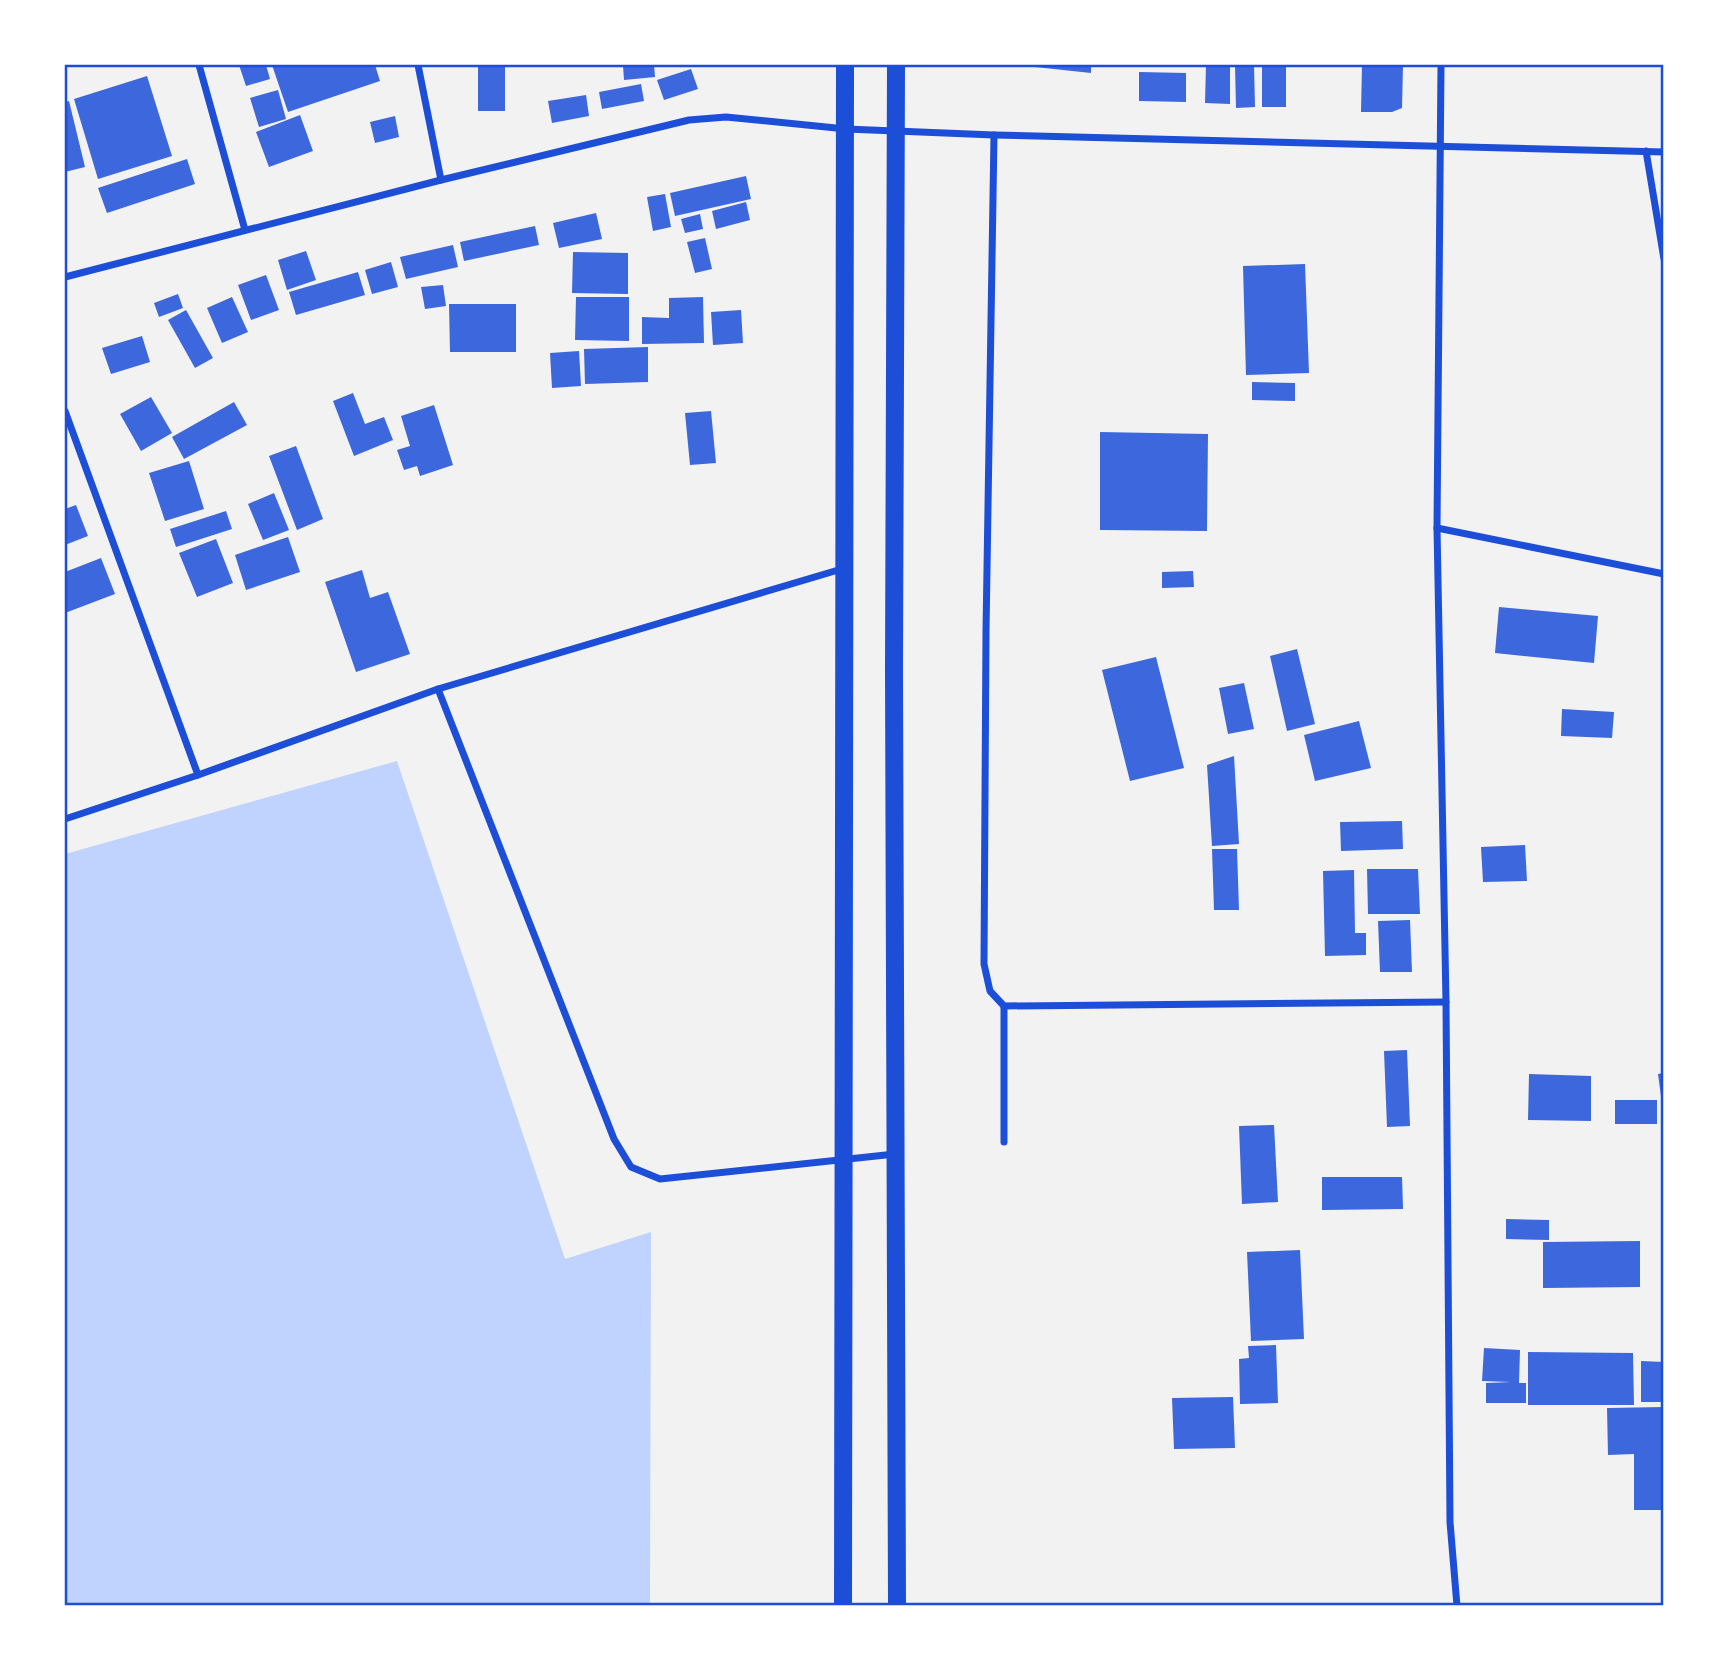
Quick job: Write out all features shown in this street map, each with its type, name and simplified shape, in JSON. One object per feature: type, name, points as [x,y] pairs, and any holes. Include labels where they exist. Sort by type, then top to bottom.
[{"type":"main road","points":[[843,1606],[845,65]]},
{"type":"main road","points":[[896,65],[897,1606]]},
{"type":"street","points":[[199,65],[245,230]]},
{"type":"street","points":[[418,65],[441,180]]},
{"type":"street","points":[[1441,65],[1438,146],[1437,528],[1446,1002],[1450,1522],[1457,1606]]},
{"type":"street","points":[[65,277],[441,180],[689,120],[726,117],[846,129],[994,135],[1664,152]]},
{"type":"street","points":[[994,135],[984,964],[990,991],[1004,1006],[1004,1142]]},
{"type":"street","points":[[1647,151],[1664,258]]},
{"type":"street","points":[[65,411],[198,775]]},
{"type":"street","points":[[1437,528],[1664,575]]},
{"type":"street","points":[[65,818],[198,775],[438,689],[845,568]]},
{"type":"street","points":[[438,689],[614,1139],[631,1167],[660,1179],[895,1154]]},
{"type":"street","points":[[1004,1006],[1446,1002]]},
{"type":"water","points":[[397,761],[565,1259],[651,1232],[650,1606],[65,1606],[65,854]]},
{"type":"building","points":[[239,65],[266,65],[270,79],[246,86]]},
{"type":"building","points":[[272,65],[375,65],[380,81],[288,112]]},
{"type":"building","points":[[478,65],[505,65],[505,111],[478,111]]},
{"type":"building","points":[[623,65],[654,65],[655,77],[624,80]]},
{"type":"building","points":[[1091,65],[1091,73],[1035,67]]},
{"type":"building","points":[[1206,65],[1230,65],[1230,104],[1205,103]]},
{"type":"building","points":[[1235,65],[1254,65],[1255,107],[1236,108]]},
{"type":"building","points":[[1262,65],[1286,65],[1286,107],[1262,107]]},
{"type":"building","points":[[1362,65],[1403,65],[1402,108],[1392,112],[1361,112]]},
{"type":"building","points":[[691,69],[698,89],[664,100],[657,80]]},
{"type":"building","points":[[1139,72],[1186,73],[1186,102],[1139,101]]},
{"type":"building","points":[[147,76],[172,156],[98,179],[74,99]]},
{"type":"building","points":[[641,84],[644,101],[602,109],[599,92]]},
{"type":"building","points":[[278,90],[286,119],[259,127],[250,98]]},
{"type":"building","points":[[586,95],[589,116],[552,123],[548,101]]},
{"type":"building","points":[[69,101],[85,167],[65,172],[65,102]]},
{"type":"building","points":[[300,115],[313,151],[269,167],[256,132]]},
{"type":"building","points":[[395,116],[399,137],[375,143],[370,122]]},
{"type":"building","points":[[187,159],[195,184],[107,213],[98,188]]},
{"type":"building","points":[[746,176],[751,199],[675,216],[670,193]]},
{"type":"building","points":[[665,194],[671,227],[653,231],[647,197]]},
{"type":"building","points":[[746,202],[750,220],[716,229],[712,211]]},
{"type":"building","points":[[596,213],[602,239],[559,248],[553,223]]},
{"type":"building","points":[[700,214],[703,229],[685,233],[681,219]]},
{"type":"building","points":[[535,226],[539,245],[464,261],[460,242]]},
{"type":"building","points":[[705,238],[712,269],[695,273],[687,242]]},
{"type":"building","points":[[453,245],[458,267],[406,279],[400,257]]},
{"type":"building","points":[[306,251],[316,280],[287,290],[278,260]]},
{"type":"building","points":[[573,252],[628,253],[628,294],[572,293]]},
{"type":"building","points":[[391,262],[398,287],[372,294],[365,270]]},
{"type":"building","points":[[1305,264],[1309,373],[1246,375],[1243,266]]},
{"type":"building","points":[[358,272],[365,295],[296,315],[289,292]]},
{"type":"building","points":[[266,275],[279,310],[251,320],[238,285]]},
{"type":"building","points":[[443,285],[446,306],[425,309],[421,287]]},
{"type":"building","points":[[178,294],[183,308],[159,317],[154,303]]},
{"type":"building","points":[[232,297],[248,332],[222,343],[207,308]]},
{"type":"building","points":[[576,297],[629,297],[629,341],[575,340]]},
{"type":"building","points":[[703,297],[704,343],[642,344],[642,317],[669,318],[669,298]]},
{"type":"building","points":[[449,304],[516,304],[516,352],[450,352]]},
{"type":"building","points":[[186,310],[213,358],[195,368],[168,320]]},
{"type":"building","points":[[741,310],[743,343],[713,345],[711,312]]},
{"type":"building","points":[[142,336],[150,362],[111,374],[102,348]]},
{"type":"building","points":[[648,347],[648,382],[585,384],[584,349]]},
{"type":"building","points":[[579,351],[581,386],[552,388],[550,353]]},
{"type":"building","points":[[1252,382],[1295,383],[1295,401],[1252,400]]},
{"type":"building","points":[[353,393],[365,424],[384,417],[393,440],[354,456],[333,401]]},
{"type":"building","points":[[151,397],[172,433],[141,451],[120,414]]},
{"type":"building","points":[[234,402],[247,425],[184,459],[172,437]]},
{"type":"building","points":[[434,405],[453,465],[420,476],[417,466],[404,470],[397,450],[410,446],[401,416]]},
{"type":"building","points":[[711,411],[716,463],[690,465],[685,413]]},
{"type":"building","points":[[1100,432],[1208,434],[1207,531],[1100,530]]},
{"type":"building","points":[[296,446],[323,519],[297,530],[269,456]]},
{"type":"building","points":[[189,461],[204,509],[165,521],[149,473]]},
{"type":"building","points":[[274,493],[289,530],[263,540],[248,504]]},
{"type":"building","points":[[76,505],[88,536],[65,545],[65,509]]},
{"type":"building","points":[[226,511],[232,529],[176,547],[170,529]]},
{"type":"building","points":[[288,537],[300,572],[246,590],[235,555]]},
{"type":"building","points":[[216,539],[233,583],[197,597],[179,553]]},
{"type":"building","points":[[101,558],[115,594],[65,613],[65,572]]},
{"type":"building","points":[[362,570],[370,598],[388,592],[410,654],[356,672],[325,582]]},
{"type":"building","points":[[1193,571],[1194,587],[1162,588],[1162,572]]},
{"type":"building","points":[[1499,607],[1598,616],[1594,663],[1495,653]]},
{"type":"building","points":[[1297,649],[1315,724],[1287,731],[1270,656]]},
{"type":"building","points":[[1156,657],[1184,768],[1130,781],[1102,670]]},
{"type":"building","points":[[1244,683],[1254,729],[1228,734],[1219,688]]},
{"type":"building","points":[[1562,709],[1614,712],[1612,738],[1561,736]]},
{"type":"building","points":[[1359,721],[1371,768],[1315,781],[1304,735]]},
{"type":"building","points":[[1234,756],[1239,844],[1212,846],[1207,765]]},
{"type":"building","points":[[1402,821],[1403,849],[1341,851],[1340,822]]},
{"type":"building","points":[[1525,845],[1527,881],[1483,882],[1481,847]]},
{"type":"building","points":[[1212,849],[1237,849],[1239,910],[1214,910]]},
{"type":"building","points":[[1367,869],[1418,869],[1420,914],[1368,914]]},
{"type":"building","points":[[1354,870],[1355,933],[1366,933],[1366,955],[1325,956],[1323,871]]},
{"type":"building","points":[[1410,920],[1412,972],[1380,972],[1378,921]]},
{"type":"building","points":[[1407,1050],[1410,1126],[1387,1127],[1384,1051]]},
{"type":"building","points":[[1664,1073],[1664,1111],[1663,1111],[1658,1074]]},
{"type":"building","points":[[1529,1074],[1591,1076],[1591,1121],[1528,1120]]},
{"type":"building","points":[[1615,1100],[1657,1100],[1657,1124],[1615,1124]]},
{"type":"building","points":[[1274,1125],[1278,1202],[1242,1204],[1239,1126]]},
{"type":"building","points":[[1322,1177],[1402,1177],[1403,1209],[1322,1210]]},
{"type":"building","points":[[1506,1219],[1549,1220],[1549,1240],[1506,1239]]},
{"type":"building","points":[[1640,1241],[1640,1287],[1543,1288],[1543,1242]]},
{"type":"building","points":[[1300,1250],[1304,1339],[1251,1341],[1247,1252]]},
{"type":"building","points":[[1276,1345],[1278,1403],[1240,1404],[1239,1359],[1249,1358],[1248,1346]]},
{"type":"building","points":[[1484,1348],[1520,1350],[1519,1383],[1526,1383],[1526,1403],[1486,1403],[1486,1383],[1511,1382],[1482,1381]]},
{"type":"building","points":[[1528,1352],[1633,1353],[1634,1405],[1528,1405]]},
{"type":"building","points":[[1641,1361],[1664,1362],[1664,1402],[1641,1402]]},
{"type":"building","points":[[1233,1397],[1235,1448],[1174,1449],[1172,1398]]},
{"type":"building","points":[[1664,1407],[1664,1510],[1634,1510],[1634,1454],[1608,1455],[1607,1408]]}]
